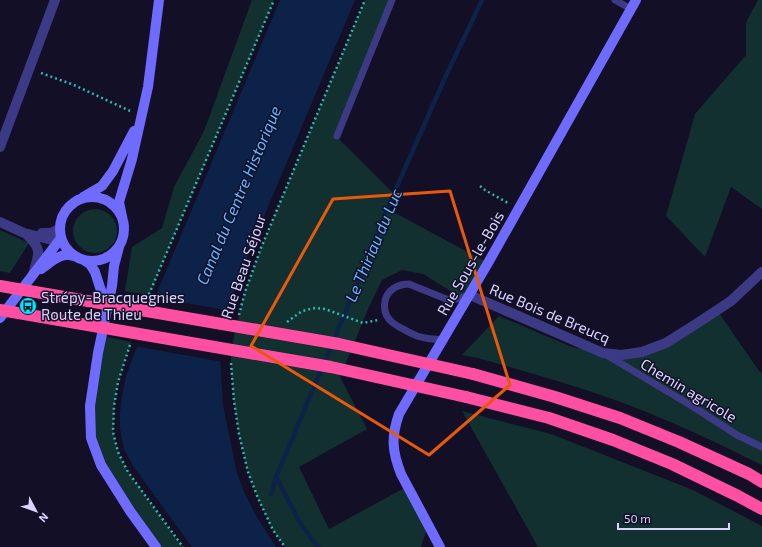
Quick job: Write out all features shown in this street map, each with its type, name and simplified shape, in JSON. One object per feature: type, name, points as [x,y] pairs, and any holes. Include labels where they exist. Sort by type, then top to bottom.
[{"type":"highway","points":[[0,286],[339,344],[473,374],[620,418],[679,442],[749,474],[762,482]]},
{"type":"highway","points":[[0,310],[331,367],[466,397],[549,418],[613,440],[672,464],[738,496],[762,510]]},
{"type":"street","points":[[0,147],[55,0]]},
{"type":"street","points":[[124,226],[119,202],[132,159],[148,87],[159,0]]},
{"type":"street","name":"Rue Sous-le-Bois","points":[[440,547],[398,466],[393,447],[393,437],[398,414],[470,295],[634,4]]},
{"type":"street","points":[[73,256],[65,248],[60,234],[61,220],[65,211],[71,204],[102,186],[126,148],[142,115]]},
{"type":"street","points":[[79,200],[89,197],[99,198],[108,202],[116,208],[122,216],[124,226],[124,234],[114,266],[112,286],[98,353],[90,406],[91,438],[100,465],[156,547]]},
{"type":"street","points":[[0,222],[24,233],[34,241],[38,248],[39,255],[32,275]]},
{"type":"street","points":[[24,233],[60,234]]},
{"type":"street","points":[[0,318],[60,234]]},
{"type":"street","points":[[85,261],[95,262],[104,259],[119,247]]},
{"type":"street","points":[[32,275],[59,257],[69,254],[85,261],[90,264],[95,272],[107,310]]},
{"type":"street","name":"Rue Bois de Breucq","points":[[470,295],[603,353],[621,355],[642,352],[666,343],[731,301],[762,272]]},
{"type":"lane","points":[[337,136],[392,0]]},
{"type":"lane","points":[[615,0],[634,4]]},
{"type":"lane","points":[[442,340],[418,336],[392,323],[385,311],[384,304],[386,297],[390,291],[402,284],[416,286],[451,301],[470,295]]},
{"type":"lane","name":"Chemin agricole","points":[[603,353],[738,435],[762,447]]},
{"type":"path","points":[[146,302],[274,0]]},
{"type":"path","name":"Rue Beau Séjour","points":[[237,322],[245,292],[260,248],[365,0]]},
{"type":"path","points":[[29,68],[74,85],[128,110]]},
{"type":"path","points":[[480,186],[519,209]]},
{"type":"path","points":[[337,313],[363,323],[388,317]]},
{"type":"path","points":[[130,342],[118,382],[114,406],[113,432],[118,452],[128,472],[183,547]]},
{"type":"path","points":[[231,361],[230,369],[239,434],[248,472],[273,530],[285,547]]},
{"type":"highlighted area","points":[[450,191],[510,385],[429,455],[251,346],[333,199]]},
{"type":"green space","points":[[252,0],[274,0],[149,295],[125,291],[132,247],[162,228],[174,187],[204,131]]},
{"type":"green space","points":[[365,0],[392,0],[337,137],[394,194],[388,209],[488,263],[480,277],[460,297],[423,274],[402,270],[382,280],[369,307],[340,377],[367,429],[299,467],[329,529],[408,486],[428,525],[421,547],[285,547],[273,530],[248,472],[239,434],[234,401],[231,353],[245,292],[261,248]]},
{"type":"green space","points":[[758,0],[762,0],[762,209],[731,187],[705,257],[666,216],[695,114],[746,55],[746,22]]},
{"type":"green space","points":[[91,209],[99,209],[104,210],[111,215],[116,222],[116,240],[111,247],[104,252],[91,253],[83,250],[76,243],[73,235],[73,227],[76,219],[83,212]]},
{"type":"green space","points":[[0,230],[29,243],[10,273],[0,271]]},
{"type":"green space","points":[[717,310],[759,371],[762,373],[762,465],[681,427],[612,399],[574,386],[478,358],[462,355],[499,316],[572,347],[603,353],[642,352]]},
{"type":"green space","points":[[102,336],[131,342],[118,382],[114,406],[113,432],[118,452],[128,472],[183,547],[156,547],[101,465],[90,406]]},
{"type":"green space","points":[[462,411],[551,434],[693,490],[762,526],[762,547],[538,547]]},
{"type":"water","name":"Canal du Centre Historique","points":[[280,0],[355,0],[253,243],[230,301],[223,326],[220,356],[223,405],[237,473],[245,494],[258,519],[276,547],[192,547],[133,466],[124,449],[120,429],[122,396],[126,376],[158,290]]},
{"type":"pier","points":[[153,297],[230,311],[225,326],[222,356],[223,362],[135,346]]},
{"type":"waterway","name":"Le Thiriau du Luc","points":[[271,494],[276,477],[387,209],[444,80],[482,0]]},
{"type":"waterway","points":[[276,477],[302,526],[318,547]]},
{"type":"place","name":"Strépy-Bracquegnies Route de Thieu","points":[[28,306]]}]
